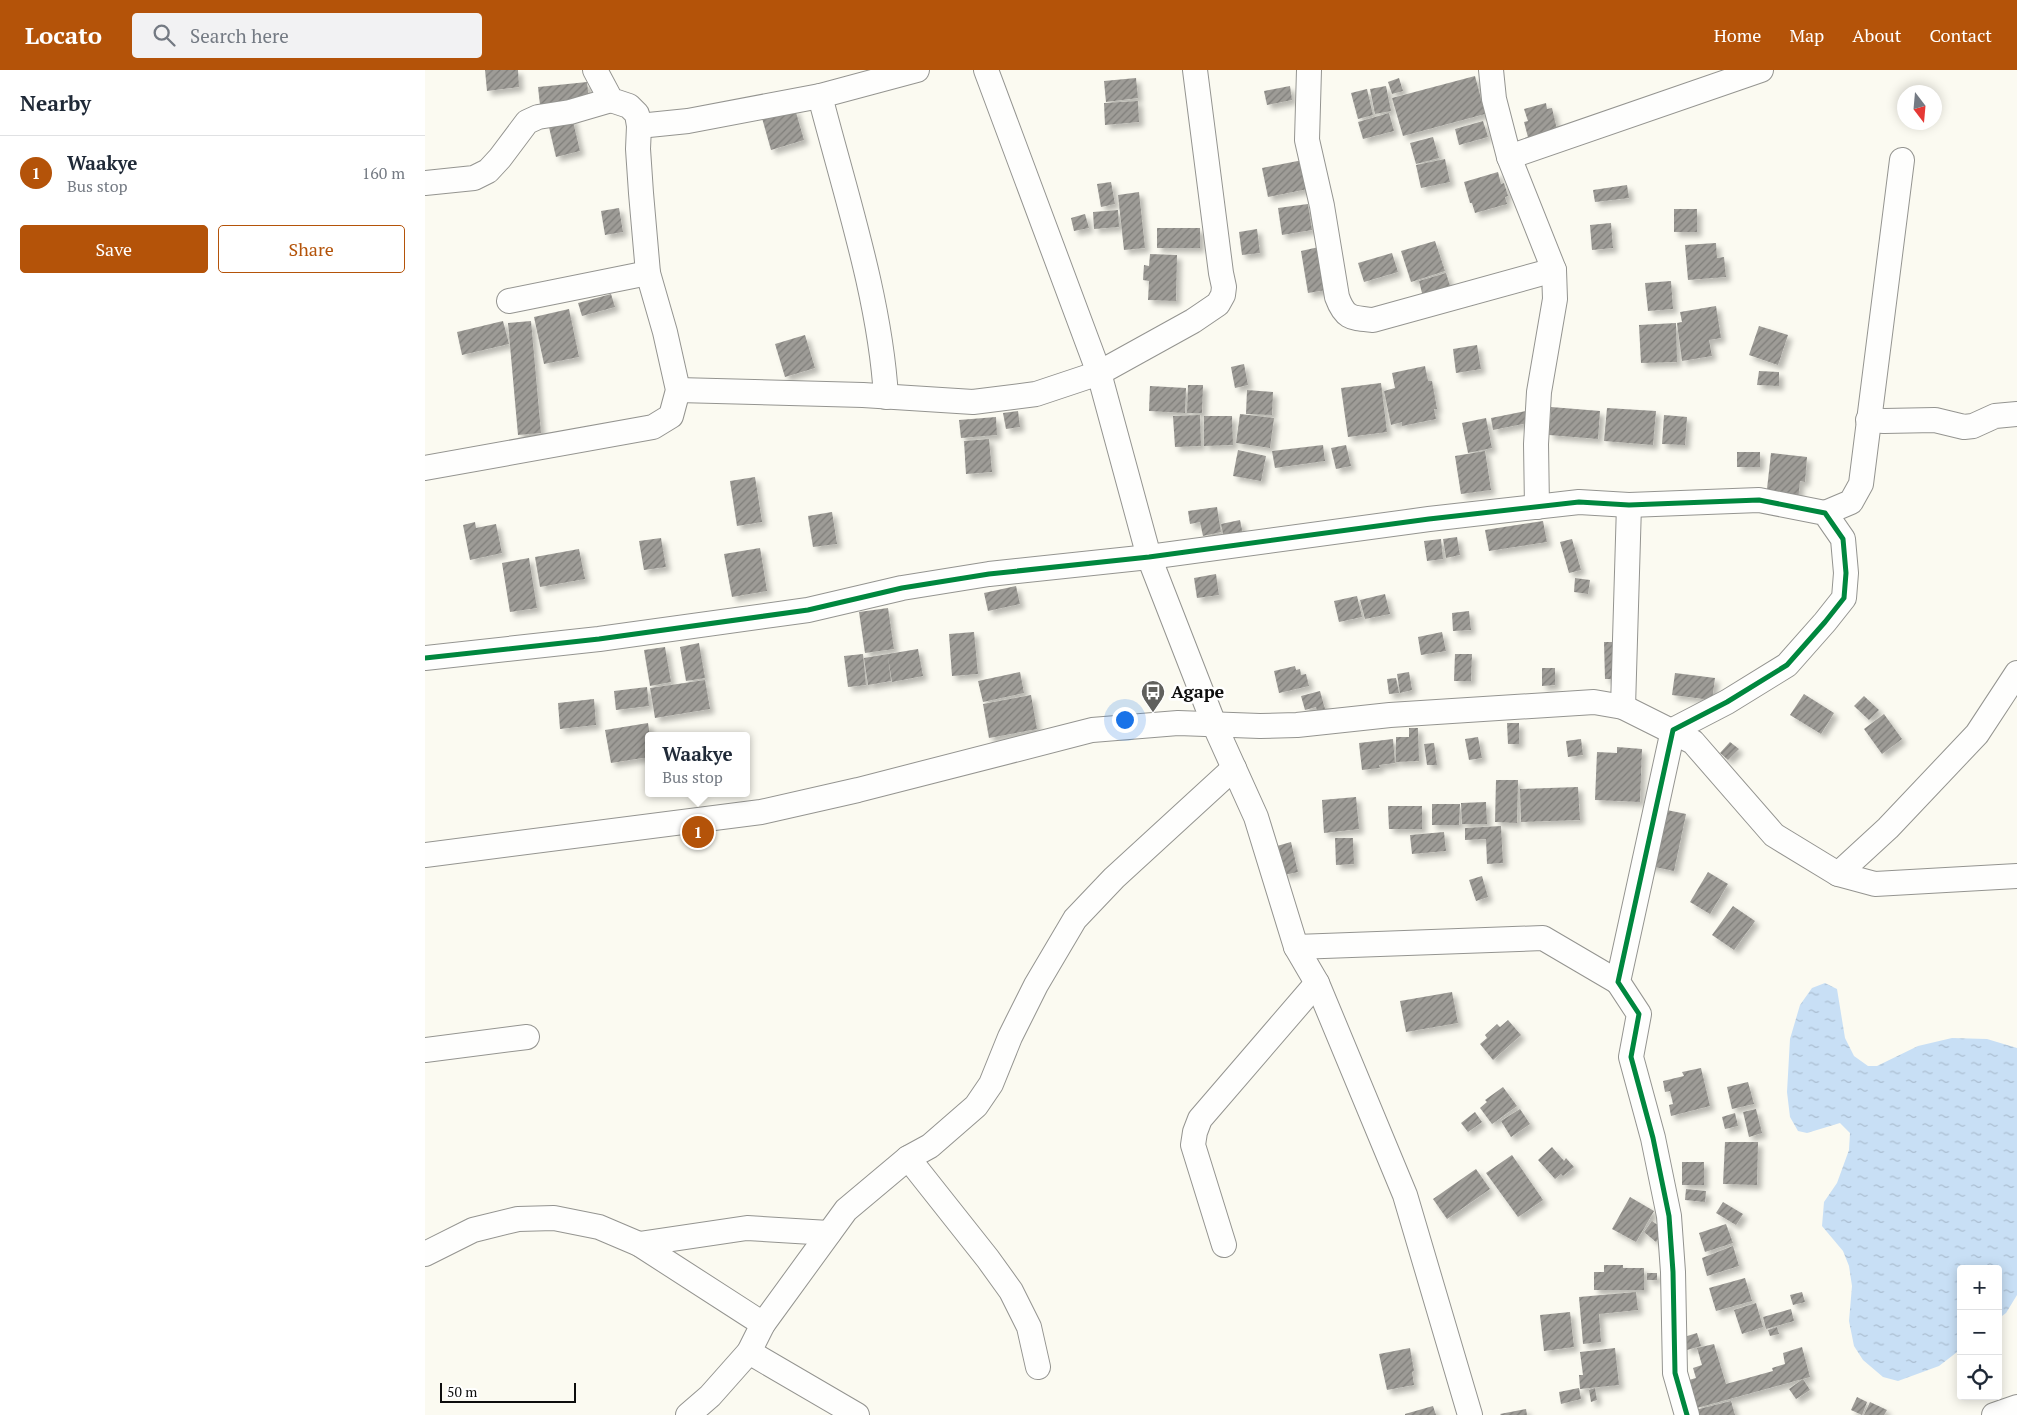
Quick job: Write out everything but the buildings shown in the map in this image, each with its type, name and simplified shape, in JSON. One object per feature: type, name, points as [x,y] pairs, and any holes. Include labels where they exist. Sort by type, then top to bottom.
[{"type":"street","points":[[595,70],[611,100]]},
{"type":"street","points":[[639,126],[689,121],[820,96],[917,70]]},
{"type":"street","points":[[986,70],[1099,373],[1149,557],[1214,724],[1256,817],[1296,946],[1317,983],[1405,1195],[1470,1415]]},
{"type":"street","points":[[678,390],[973,402],[1036,394],[1099,373],[1193,321],[1218,304],[1223,295],[1224,287],[1195,70]]},
{"type":"street","points":[[1309,70],[1307,140],[1322,206],[1337,297],[1342,311],[1352,318],[1373,320],[1554,270]]},
{"type":"street","points":[[1491,70],[1494,99],[1509,156],[1554,270],[1555,299],[1539,392],[1536,444],[1537,507]]},
{"type":"street","points":[[1509,156],[1761,70]]},
{"type":"street","points":[[820,96],[864,266],[883,356],[886,397]]},
{"type":"street","points":[[425,183],[474,178],[488,171],[527,122],[538,117],[570,112],[611,100],[629,106],[637,114],[639,126],[638,149],[648,273],[665,332],[678,390],[671,416],[653,427],[425,468]]},
{"type":"street","points":[[425,658],[599,639],[808,610],[903,588],[989,574],[1149,557],[1429,519],[1579,502],[1629,505],[1759,500],[1825,513],[1851,502],[1861,484],[1902,160]]},
{"type":"street","points":[[509,302],[648,273]]},
{"type":"street","points":[[1868,420],[1935,420],[1964,427],[1973,426],[1995,416],[2017,414]]},
{"type":"street","points":[[1623,707],[1629,505]]},
{"type":"street","points":[[1673,730],[1727,702],[1787,665],[1844,598],[1847,573],[1843,540],[1825,513]]},
{"type":"street","points":[[1838,874],[1888,828],[1977,734],[2017,672]]},
{"type":"street","points":[[425,855],[761,812],[858,790],[1092,730],[1178,723],[1297,725],[1390,715],[1594,702],[1623,707],[1673,730],[1693,742],[1774,836],[1838,874],[1875,884],[2017,876]]},
{"type":"street","points":[[1618,982],[1673,730]]},
{"type":"street","points":[[689,1415],[710,1396],[749,1352],[763,1324],[846,1210],[908,1158],[930,1146],[976,1106],[991,1084],[1010,1037],[1036,985],[1075,920],[1114,878],[1234,768]]},
{"type":"street","points":[[1296,946],[1543,938],[1618,982],[1639,1014],[1631,1057],[1653,1138],[1669,1216],[1673,1272],[1675,1373],[1687,1415]]},
{"type":"street","points":[[1224,1245],[1193,1145],[1195,1132],[1200,1119],[1317,983]]},
{"type":"street","points":[[425,1050],[527,1037]]},
{"type":"street","points":[[908,1158],[1011,1291],[1029,1326],[1037,1368]]},
{"type":"street","points":[[425,1254],[473,1230],[518,1219],[554,1218],[599,1227],[639,1244],[763,1324]]},
{"type":"street","points":[[639,1244],[747,1228],[829,1233]]},
{"type":"street","points":[[749,1352],[857,1415]]},
{"type":"street","points":[[1994,1415],[2017,1407]]},
{"type":"water","points":[[1825,983],[1837,989],[1845,1038],[1854,1056],[1868,1066],[1877,1066],[1918,1046],[1952,1038],[1987,1039],[2017,1048],[2017,1295],[2006,1313],[2002,1316],[2002,1265],[1957,1265],[1957,1352],[1939,1366],[1898,1381],[1883,1377],[1863,1360],[1854,1346],[1849,1321],[1852,1286],[1849,1266],[1843,1251],[1822,1226],[1824,1202],[1837,1183],[1849,1150],[1850,1133],[1840,1123],[1807,1133],[1798,1131],[1790,1117],[1787,1092],[1790,1039],[1800,1005],[1812,988]]},
{"type":"cycle path","points":[[425,658],[599,639],[808,610],[902,588],[989,574],[1149,557],[1429,519],[1579,502],[1629,505],[1759,500],[1825,513],[1843,539],[1846,573],[1844,598],[1787,665],[1727,702],[1673,730],[1618,982],[1639,1014],[1631,1057],[1653,1138],[1669,1216],[1673,1272],[1675,1373],[1687,1415]]},
{"type":"place","name":"Agape","points":[[1153,713]]},
{"type":"place","name":"Waakye","points":[[698,832]]}]
